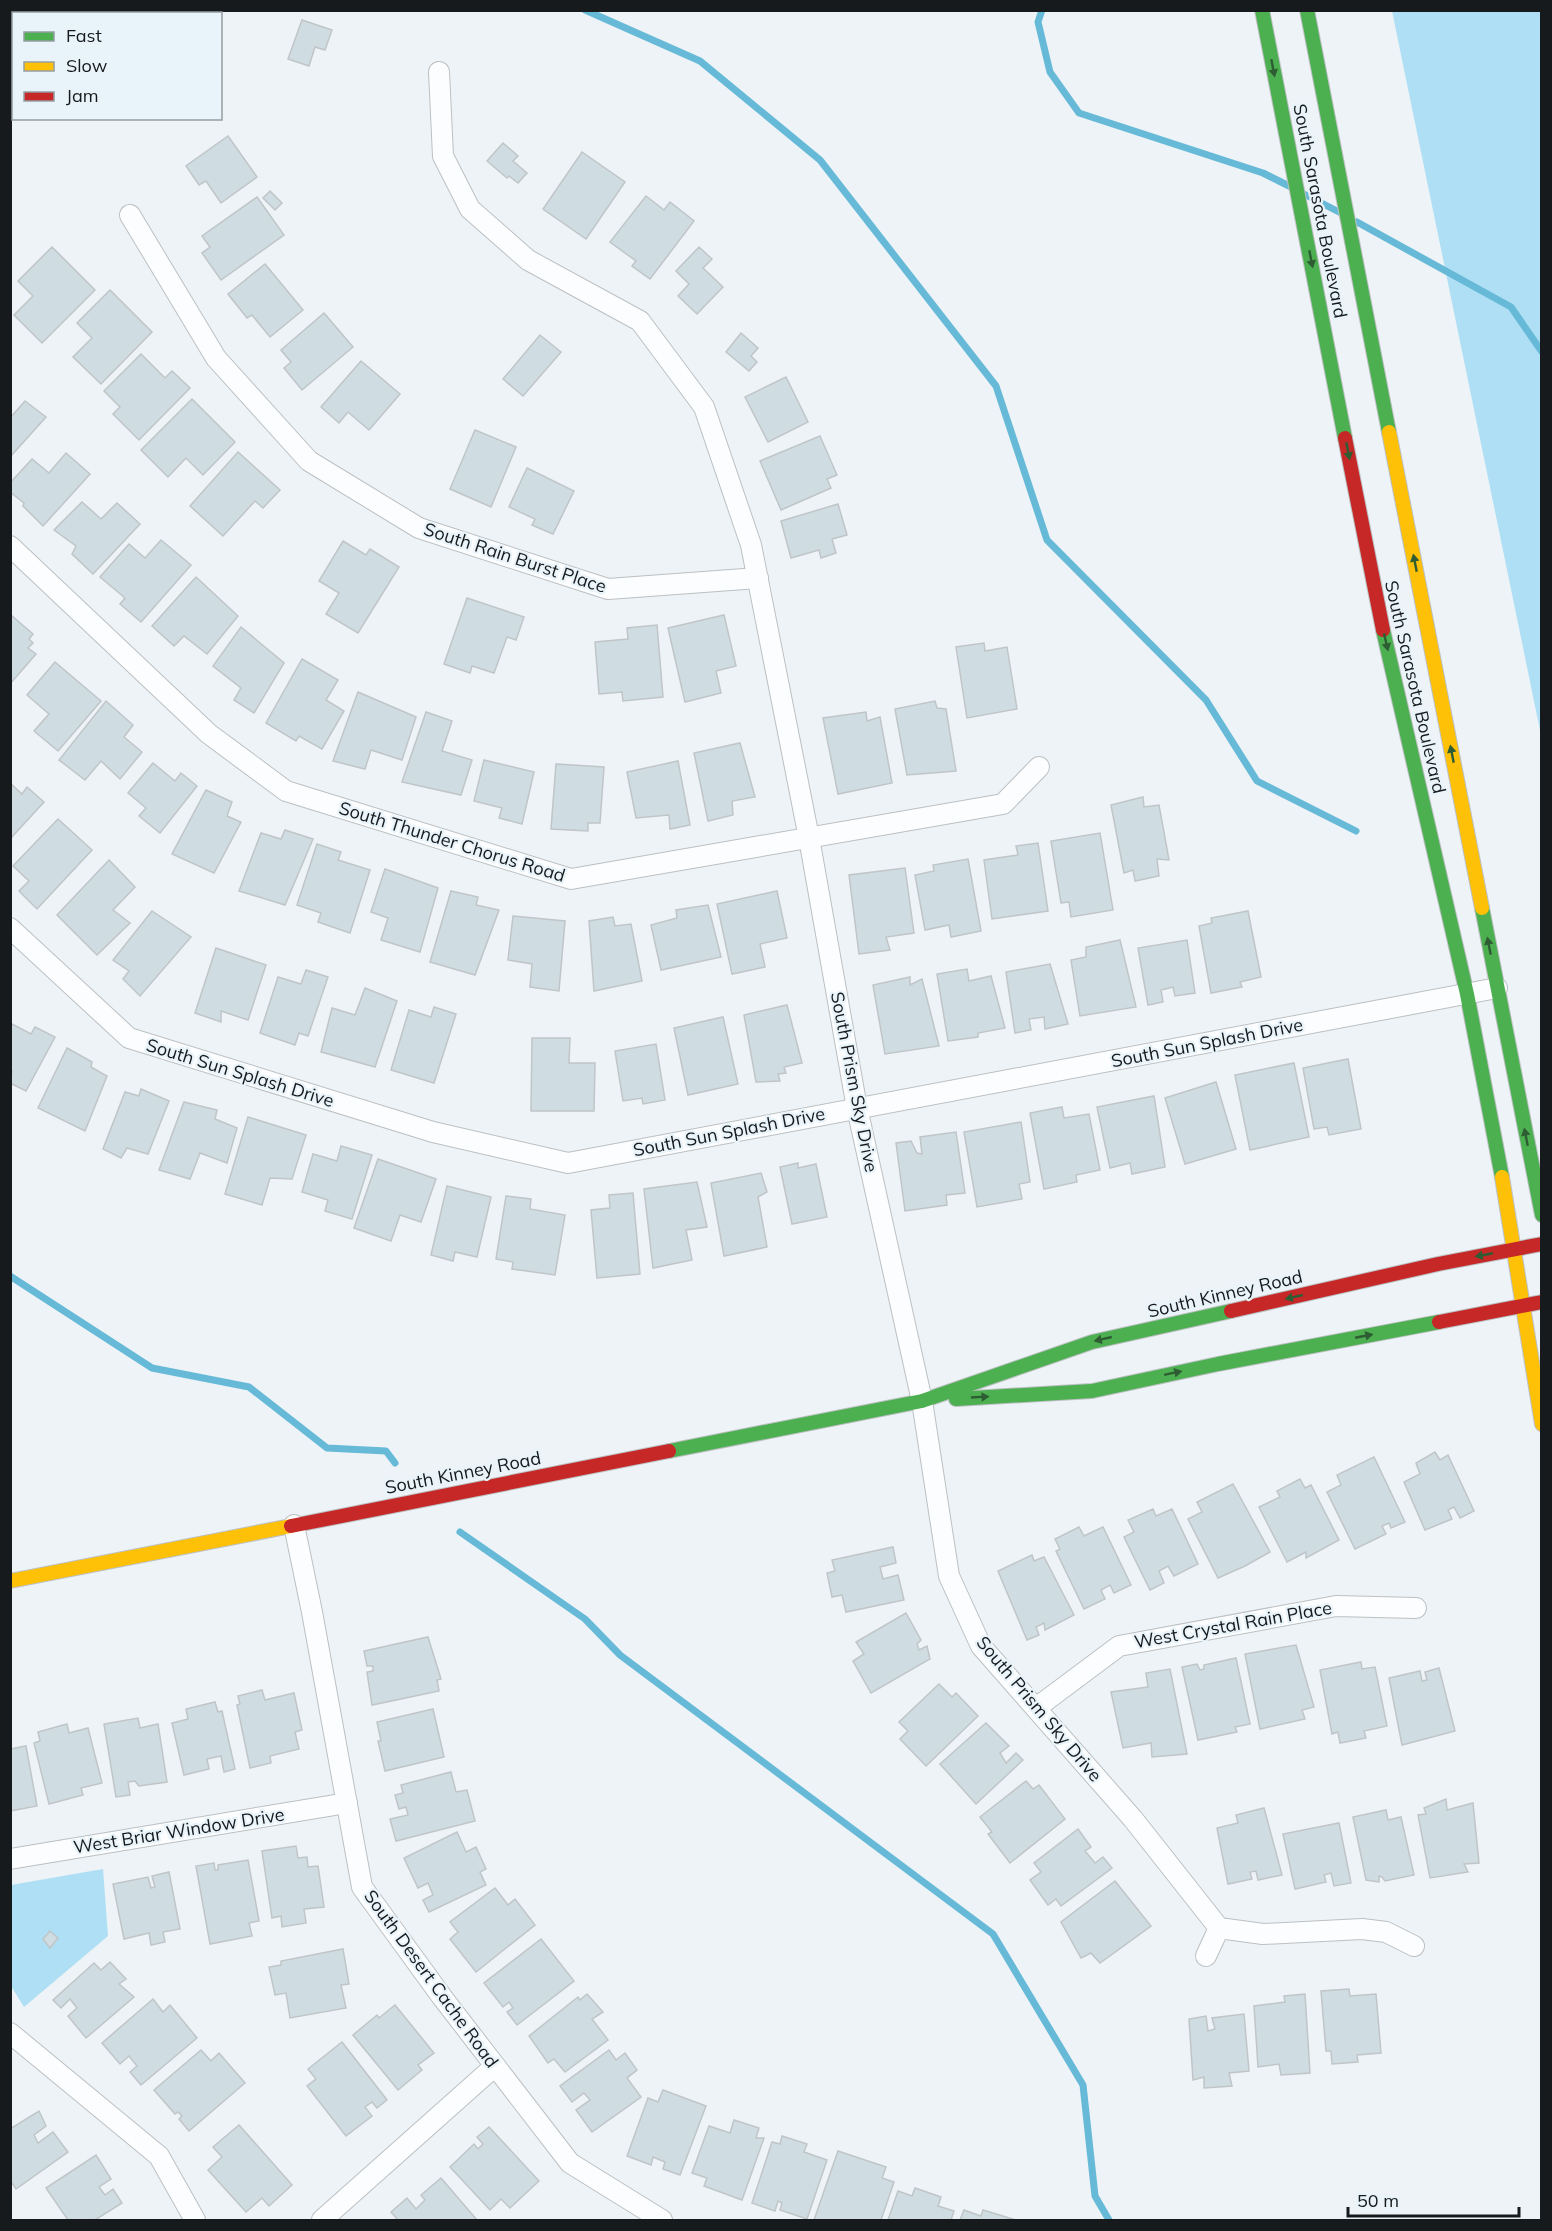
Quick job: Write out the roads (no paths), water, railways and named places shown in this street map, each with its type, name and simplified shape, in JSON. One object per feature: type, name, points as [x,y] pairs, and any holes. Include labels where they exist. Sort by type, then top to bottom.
[{"type":"street","name":"South Sarasota Boulevard","points":[[1262,10],[1373,585],[1467,994],[1514,1250],[1542,1424]]},
{"type":"street","name":"South Sarasota Boulevard","points":[[1307,10],[1542,1215]]},
{"type":"street","name":"South Prism Sky Drive","points":[[439,72],[443,156],[470,209],[528,260],[640,321],[704,407],[751,545],[758,578],[809,838],[857,1108],[922,1401],[949,1576],[981,1646],[1133,1819],[1219,1928]]},
{"type":"street","name":"South Rain Burst Place","points":[[130,215],[216,358],[309,461],[419,528],[608,590],[758,578]]},
{"type":"street","name":"South Thunder Chorus Road","points":[[10,546],[209,734],[286,791],[571,879],[1003,804],[1039,767]]},
{"type":"street","name":"South Sun Splash Drive","points":[[10,928],[129,1038],[433,1132],[568,1163],[1497,988]]},
{"type":"street","name":"South Kinney Road","points":[[922,1401],[1092,1342],[1438,1264],[1542,1244]]},
{"type":"street","name":"South Kinney Road","points":[[10,1581],[922,1401],[1092,1391],[1218,1364],[1542,1302]]},
{"type":"street","name":"South Desert Cache Road","points":[[294,1525],[362,1887],[570,2163],[662,2220]]},
{"type":"street","name":"West Crystal Rain Place","points":[[1036,1708],[1119,1646],[1336,1606],[1416,1608]]},
{"type":"street","name":"West Briar Window Drive","points":[[10,1859],[347,1803]]},
{"type":"street","points":[[1206,1956],[1219,1928],[1263,1934],[1362,1929],[1386,1932],[1414,1946]]},
{"type":"street","points":[[10,2033],[159,2156],[195,2220]]},
{"type":"street","points":[[322,2220],[495,2066]]},
{"type":"waterway","points":[[585,10],[700,61],[820,160],[996,386],[1047,540],[1206,700],[1257,781],[1356,831]]},
{"type":"waterway","points":[[1042,10],[1038,22],[1050,72],[1079,113],[1263,173],[1289,186]]},
{"type":"waterway","points":[[1304,194],[1339,212]]},
{"type":"waterway","points":[[1357,222],[1511,307],[1542,352]]},
{"type":"waterway","points":[[10,1276],[152,1368],[249,1387],[327,1448],[386,1451],[395,1463]]},
{"type":"waterway","points":[[460,1532],[585,1619],[620,1655],[993,1934],[1083,2085],[1095,2196],[1109,2220]]}]
